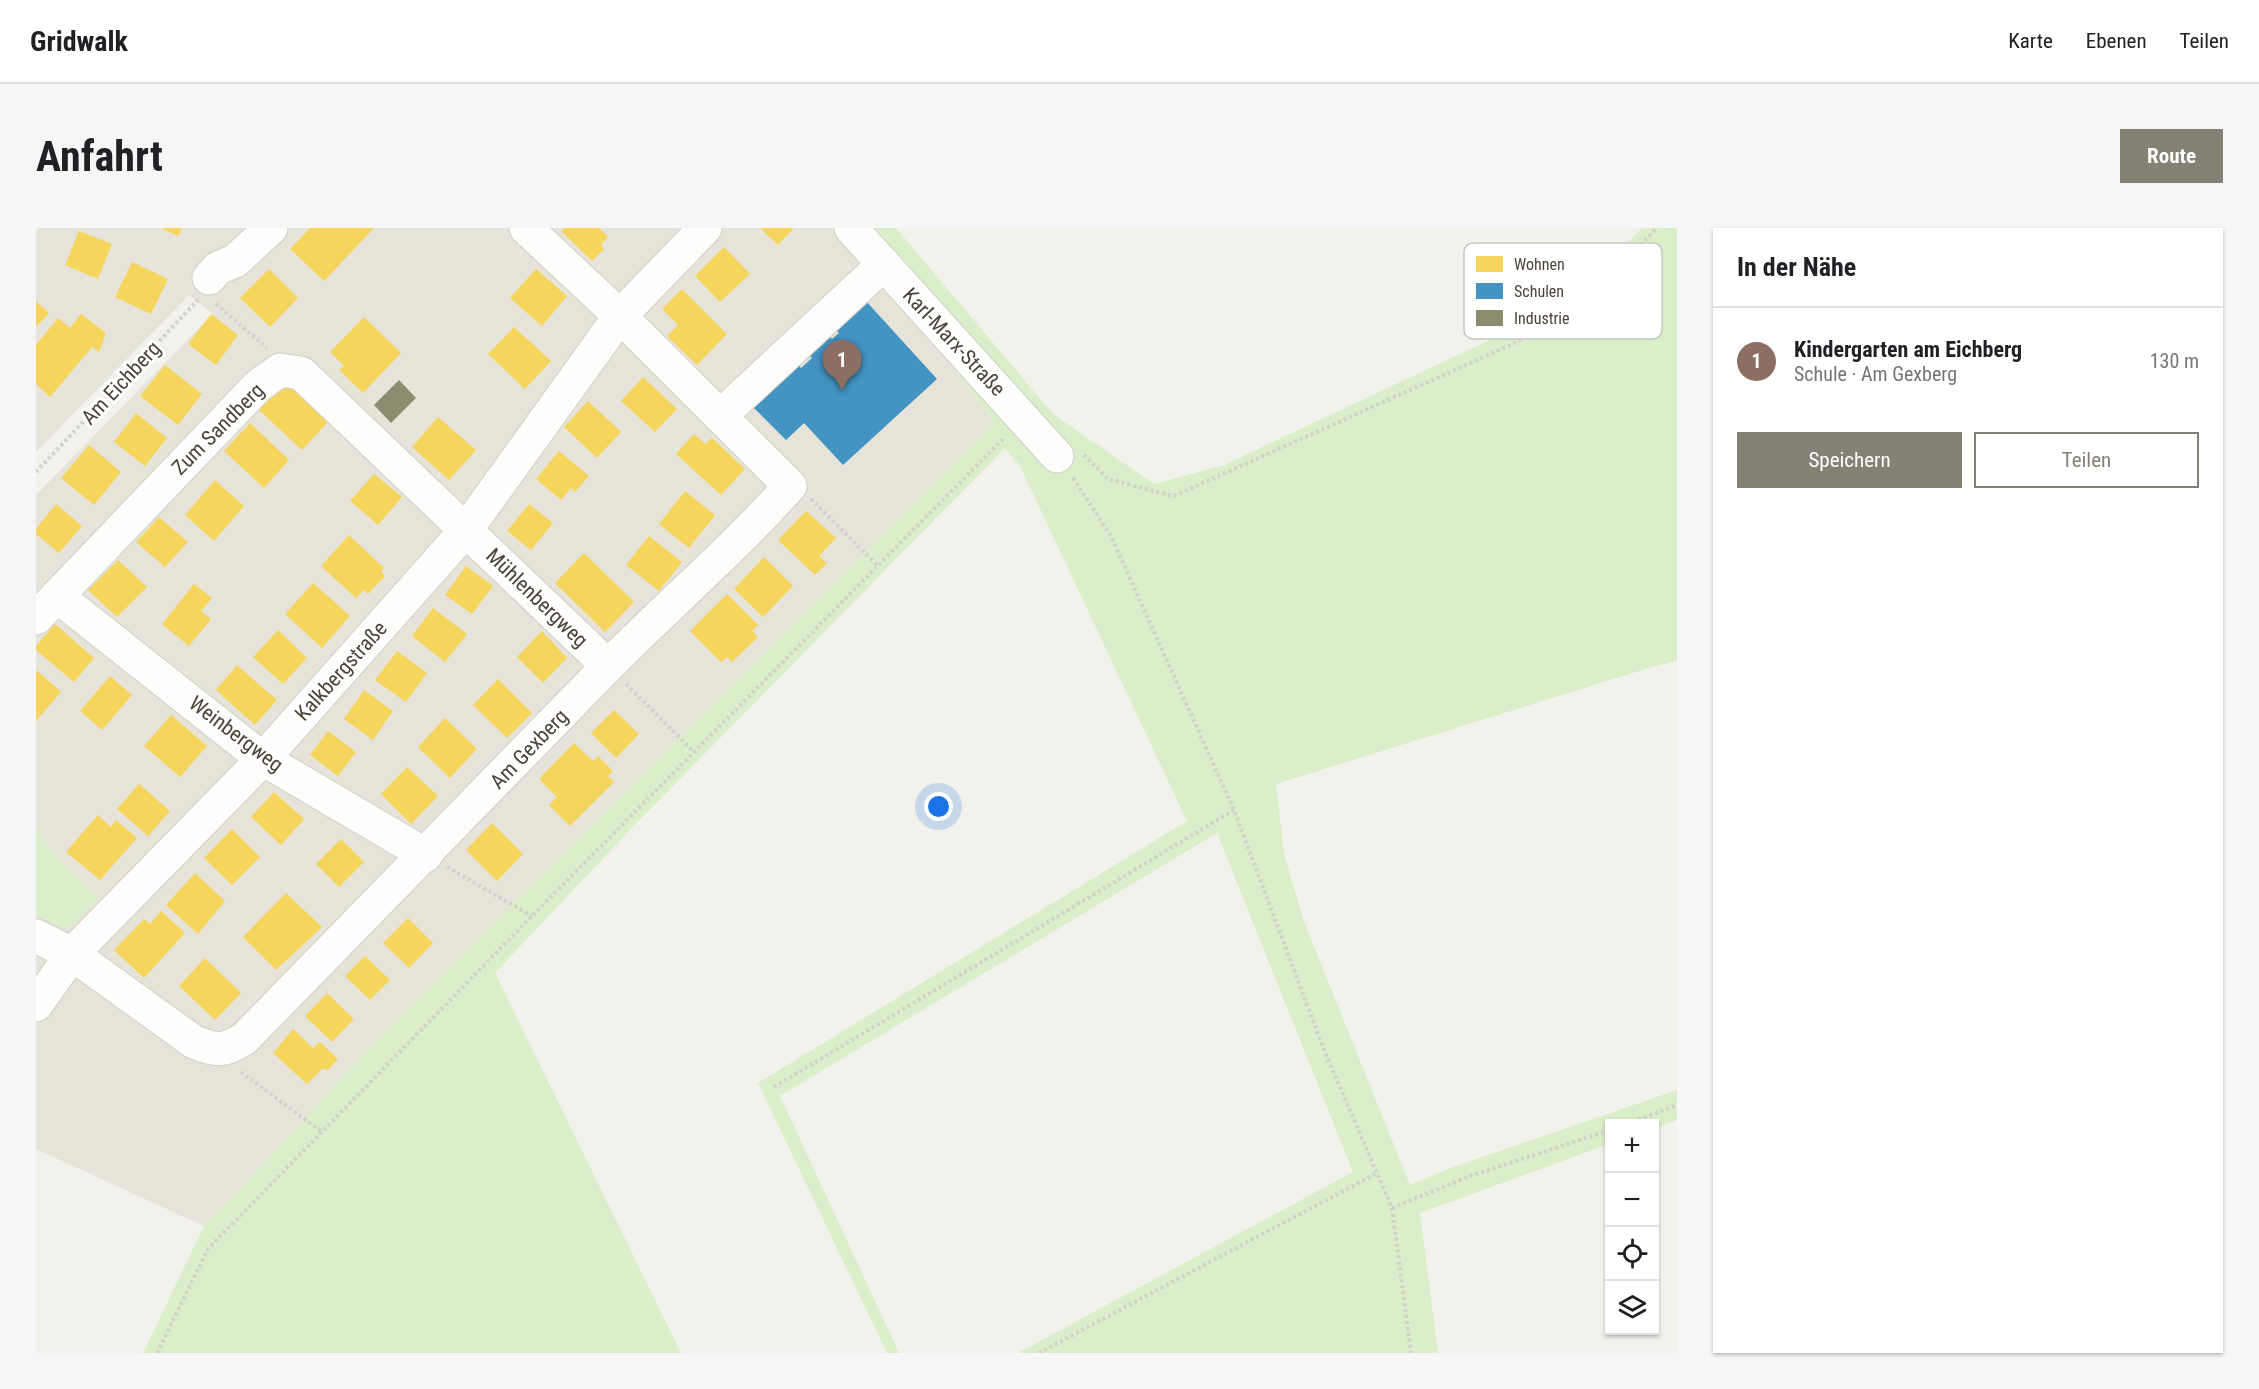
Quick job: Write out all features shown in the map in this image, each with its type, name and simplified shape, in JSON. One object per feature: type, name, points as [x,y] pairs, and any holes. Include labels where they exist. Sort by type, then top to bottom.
[{"type":"street","points":[[207,286],[218,268],[235,261],[272,228]]},
{"type":"street","points":[[526,228],[620,316],[790,486]]},
{"type":"street","name":"Kalkbergstraße","points":[[36,1005],[72,954],[263,759],[466,530],[620,316],[705,228]]},
{"type":"street","name":"Karl-Marx-Straße","points":[[851,228],[1024,418],[1070,455]]},
{"type":"street","points":[[720,416],[884,264]]},
{"type":"street","name":"Zum Sandberg","points":[[47,607],[258,386],[280,370],[302,373],[466,530]]},
{"type":"street","name":"Am Gexberg","points":[[210,1048],[226,1049],[244,1039],[608,666],[759,521],[790,486]]},
{"type":"street","name":"Mühlenbergweg","points":[[466,530],[608,666]]},
{"type":"street","name":"Weinbergweg","points":[[47,607],[263,759],[426,855]]},
{"type":"street","points":[[36,936],[72,954],[194,1042],[210,1048]]},
{"type":"path","points":[[1643,243],[1657,228]]},
{"type":"path","points":[[207,286],[222,310],[267,347],[280,370]]},
{"type":"path","name":"Am Eichberg","points":[[36,472],[207,286]]},
{"type":"path","points":[[1070,455],[1108,478],[1174,496],[1521,339]]},
{"type":"path","points":[[157,1353],[208,1249],[532,916],[1024,418]]},
{"type":"path","points":[[1070,455],[1111,536],[1234,810],[1324,1050],[1392,1208],[1411,1353]]},
{"type":"path","points":[[790,486],[806,494],[877,565]]},
{"type":"path","points":[[608,666],[694,752]]},
{"type":"path","points":[[774,1087],[1234,810]]},
{"type":"path","points":[[426,855],[532,916]]},
{"type":"path","points":[[210,1048],[322,1132]]},
{"type":"path","points":[[1640,1119],[1677,1105]]},
{"type":"path","points":[[1392,1208],[1470,1176],[1605,1132]]},
{"type":"path","points":[[1040,1353],[1377,1173]]},
{"type":"shaded area","points":[[39,228],[865,228],[942,352],[994,423],[379,1037],[204,1226],[36,1149],[36,495],[213,314],[189,295],[36,452],[36,231]]},
{"type":"green space","points":[[865,228],[896,228],[1053,414],[1154,484],[1224,465],[1492,339],[1662,339],[1662,243],[1628,243],[1642,228],[1677,228],[1677,661],[1276,784],[1284,854],[1303,919],[1410,1185],[1448,1169],[1677,1090],[1677,1120],[1659,1127],[1659,1119],[1605,1119],[1605,1145],[1420,1213],[1438,1353],[1018,1353],[1353,1172],[1217,833],[780,1096],[899,1353],[887,1353],[758,1083],[1187,821],[1020,466],[1005,448],[626,834],[495,973],[681,1353],[143,1353],[204,1226],[379,1037],[994,423],[942,352]]},
{"type":"green space","points":[[36,826],[43,842],[99,899],[73,924],[64,928],[36,915]]},
{"type":"building: Wohnen","points":[[161,228],[182,228],[178,236]]},
{"type":"building: Wohnen","points":[[310,228],[374,228],[324,281],[290,249]]},
{"type":"building: Wohnen","points":[[565,228],[599,228],[608,237],[601,245],[604,249],[592,261],[561,231]]},
{"type":"building: Wohnen","points":[[760,228],[794,228],[778,245]]},
{"type":"building: Wohnen","points":[[79,231],[112,244],[98,279],[65,265]]},
{"type":"building: Wohnen","points":[[724,247],[750,274],[720,302],[695,276]]},
{"type":"building: Wohnen","points":[[132,262],[168,279],[151,314],[115,297]]},
{"type":"building: Wohnen","points":[[269,269],[298,298],[270,327],[240,298]]},
{"type":"building: Wohnen","points":[[536,269],[567,296],[542,326],[510,298]]},
{"type":"building: Wohnen","points":[[682,289],[727,334],[697,365],[667,336],[678,325],[662,309]]},
{"type":"building: Wohnen","points":[[36,301],[49,313],[36,327]]},
{"type":"building: Wohnen","points":[[81,314],[106,333],[99,352],[92,347],[50,397],[36,384],[36,345],[58,318],[70,328]]},
{"type":"building: Wohnen","points":[[211,314],[238,335],[216,365],[188,344]]},
{"type":"building: Wohnen","points":[[364,317],[401,353],[363,393],[339,370],[344,366],[330,352]]},
{"type":"building: Wohnen","points":[[514,327],[551,361],[525,389],[488,354]]},
{"type":"building: Wohnen","points":[[165,365],[202,394],[178,425],[140,396]]},
{"type":"building: Wohnen","points":[[643,377],[677,409],[655,432],[621,401]]},
{"type":"building: Wohnen","points":[[285,382],[328,422],[302,450],[259,410]]},
{"type":"building: Wohnen","points":[[588,401],[621,432],[597,458],[564,427]]},
{"type":"building: Wohnen","points":[[136,413],[167,438],[145,466],[114,442]]},
{"type":"building: Wohnen","points":[[438,417],[476,450],[449,480],[412,447]]},
{"type":"building: Wohnen","points":[[250,423],[289,460],[264,488],[224,451]]},
{"type":"building: Wohnen","points":[[694,434],[705,444],[712,438],[745,469],[721,495],[676,454]]},
{"type":"building: Wohnen","points":[[89,445],[121,472],[94,505],[61,478]]},
{"type":"building: Wohnen","points":[[559,451],[589,476],[575,492],[571,488],[561,500],[536,479]]},
{"type":"building: Wohnen","points":[[374,474],[402,497],[378,525],[350,501]]},
{"type":"building: Wohnen","points":[[215,480],[244,506],[214,541],[185,515]]},
{"type":"building: Wohnen","points":[[685,491],[715,515],[689,548],[659,524]]},
{"type":"building: Wohnen","points":[[56,504],[82,526],[59,553],[36,534],[36,529]]},
{"type":"building: Wohnen","points":[[529,504],[553,523],[531,550],[507,531]]},
{"type":"building: Wohnen","points":[[806,511],[836,538],[819,556],[827,563],[815,575],[778,540]]},
{"type":"building: Wohnen","points":[[159,517],[188,542],[165,567],[136,542]]},
{"type":"building: Wohnen","points":[[349,535],[384,568],[381,571],[385,576],[368,594],[364,590],[356,598],[321,566]]},
{"type":"building: Wohnen","points":[[649,536],[682,562],[659,591],[626,565]]},
{"type":"building: Wohnen","points":[[584,553],[634,602],[605,632],[555,583]]},
{"type":"building: Wohnen","points":[[764,557],[793,586],[763,617],[734,589]]},
{"type":"building: Wohnen","points":[[118,560],[147,587],[117,617],[88,590]]},
{"type":"building: Wohnen","points":[[466,566],[493,586],[472,614],[445,595]]},
{"type":"building: Wohnen","points":[[313,583],[350,616],[322,648],[285,614]]},
{"type":"building: Wohnen","points":[[194,584],[212,598],[201,611],[211,619],[189,646],[162,624]]},
{"type":"building: Wohnen","points":[[727,594],[758,625],[752,631],[758,637],[732,662],[727,657],[721,662],[690,631]]},
{"type":"building: Wohnen","points":[[433,608],[467,634],[445,662],[412,636]]},
{"type":"building: Wohnen","points":[[55,624],[94,658],[74,682],[36,650],[36,646]]},
{"type":"building: Wohnen","points":[[278,630],[307,658],[283,684],[253,657]]},
{"type":"building: Wohnen","points":[[542,631],[567,658],[543,683],[517,657]]},
{"type":"building: Wohnen","points":[[397,651],[427,673],[406,702],[375,680]]},
{"type":"building: Wohnen","points":[[237,665],[277,700],[255,725],[216,690]]},
{"type":"building: Wohnen","points":[[36,670],[61,692],[36,721]]},
{"type":"building: Wohnen","points":[[110,676],[132,695],[102,730],[80,711]]},
{"type":"building: Wohnen","points":[[498,679],[532,713],[507,738],[473,705]]},
{"type":"building: Wohnen","points":[[364,690],[393,711],[373,740],[344,719]]},
{"type":"building: Wohnen","points":[[614,710],[639,734],[616,758],[591,733]]},
{"type":"building: Wohnen","points":[[171,715],[207,746],[180,777],[144,746]]},
{"type":"building: Wohnen","points":[[445,718],[477,749],[450,778],[418,747]]},
{"type":"building: Wohnen","points":[[328,731],[356,752],[338,776],[310,755]]},
{"type":"building: Wohnen","points":[[574,743],[593,761],[598,756],[613,771],[608,776],[614,782],[570,826],[549,805],[557,797],[539,779]]},
{"type":"building: Wohnen","points":[[407,767],[438,796],[411,824],[381,794]]},
{"type":"building: Wohnen","points":[[139,784],[170,811],[148,836],[117,809]]},
{"type":"building: Wohnen","points":[[274,792],[304,819],[281,845],[251,817]]},
{"type":"building: Wohnen","points":[[98,815],[111,827],[116,820],[137,838],[100,880],[66,852]]},
{"type":"building: Wohnen","points":[[492,823],[523,854],[497,881],[466,850]]},
{"type":"building: Wohnen","points":[[232,829],[260,857],[232,885],[204,858]]},
{"type":"building: Wohnen","points":[[341,839],[364,862],[339,887],[316,864]]},
{"type":"building: Wohnen","points":[[195,873],[225,901],[198,934],[166,905]]},
{"type":"building: Wohnen","points":[[286,893],[322,927],[276,970],[243,937]]},
{"type":"building: Wohnen","points":[[161,911],[185,933],[144,978],[114,950],[144,919],[150,924]]},
{"type":"building: Wohnen","points":[[408,918],[433,943],[409,968],[383,943]]},
{"type":"building: Wohnen","points":[[365,956],[390,980],[370,1000],[345,976]]},
{"type":"building: Wohnen","points":[[205,958],[241,993],[215,1020],[179,986]]},
{"type":"building: Wohnen","points":[[327,993],[354,1019],[332,1042],[305,1016]]},
{"type":"building: Wohnen","points":[[293,1029],[313,1048],[320,1042],[338,1059],[327,1071],[323,1068],[307,1084],[273,1053]]},
{"type":"building: Schulen","points":[[865,300],[937,379],[843,465],[804,423],[786,440],[748,402],[797,363],[801,368],[812,358],[808,354],[828,335],[832,339],[839,333],[834,328]]},
{"type":"building: Industrie","points":[[399,380],[416,398],[391,423],[374,405]]},
{"type":"place","name":"Kindergarten am Eichberg","points":[[842,390]]}]
